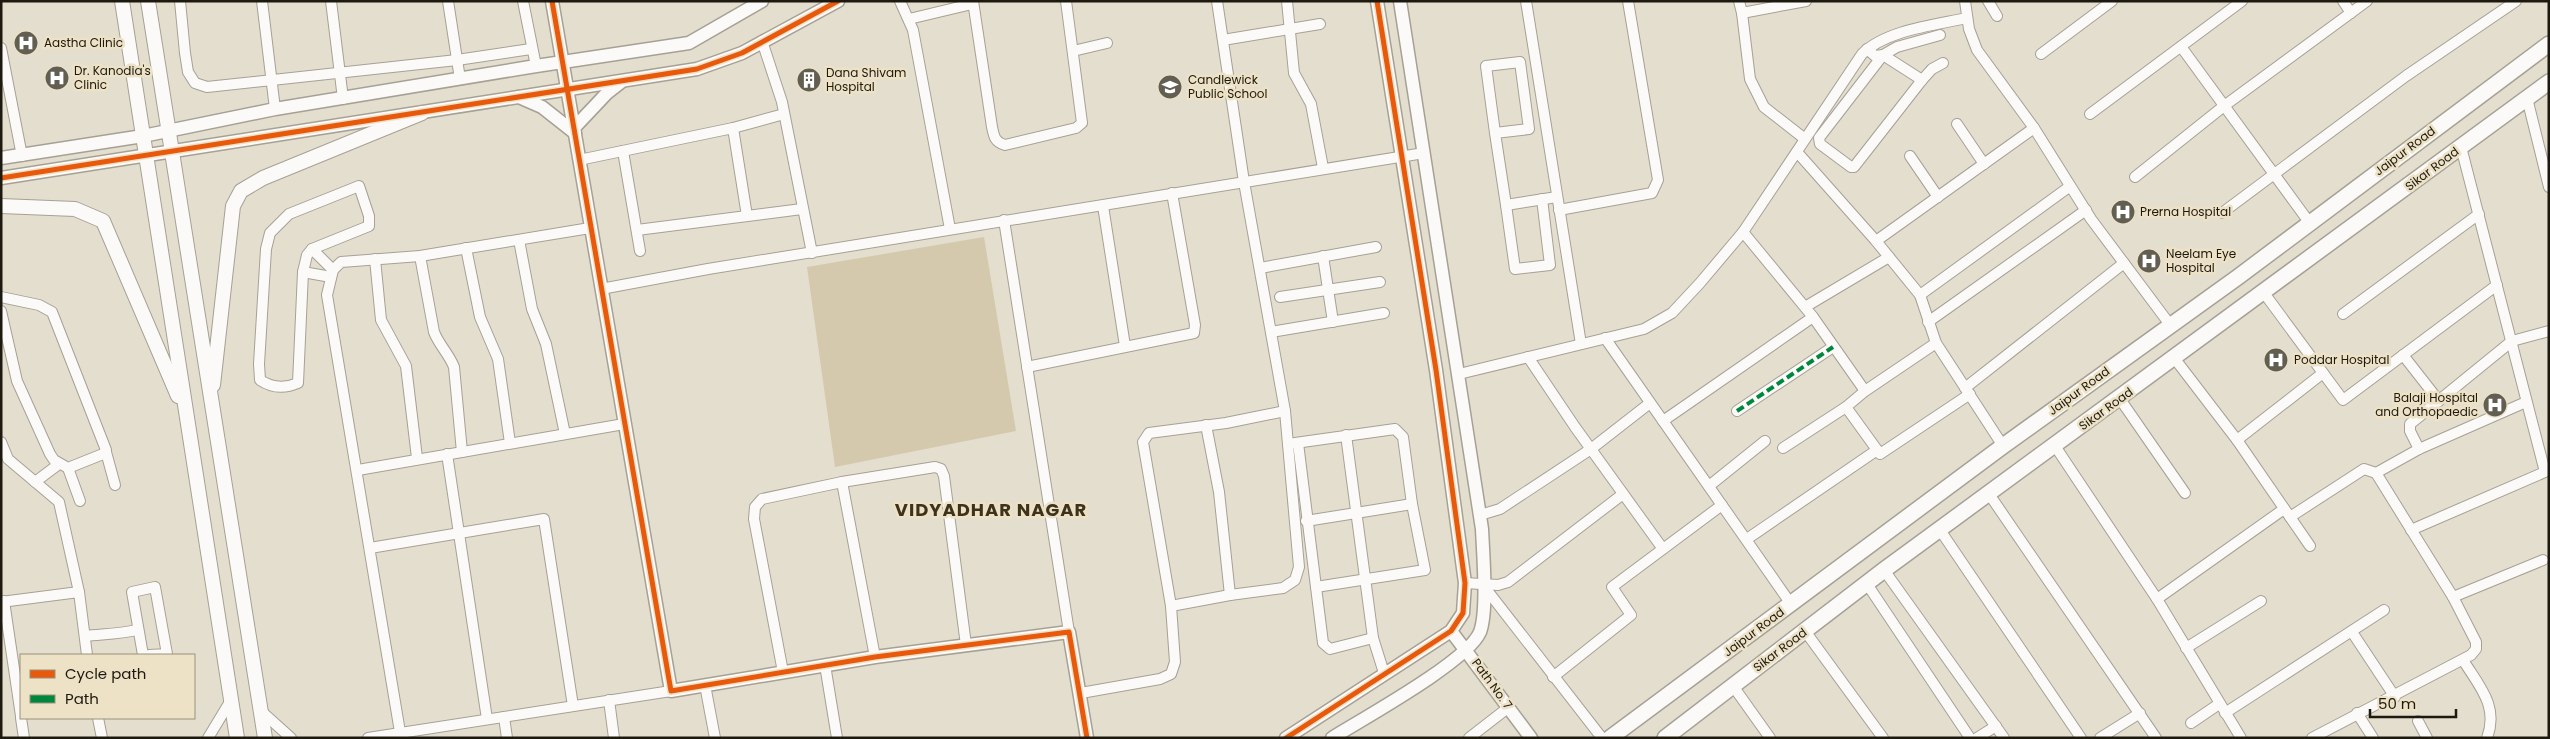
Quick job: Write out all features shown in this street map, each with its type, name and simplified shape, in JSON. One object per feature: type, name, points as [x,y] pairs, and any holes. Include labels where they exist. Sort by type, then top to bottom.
[{"type":"main road","points":[[122,1],[237,738]]},
{"type":"main road","points":[[148,1],[170,129],[171,152],[265,738]]},
{"type":"main road","name":"Jaipur Road","points":[[1610,738],[2003,446],[2171,326],[2549,44]]},
{"type":"main road","name":"Sikar Road","points":[[1665,738],[1884,570],[2175,359],[2549,82]]},
{"type":"main road","points":[[211,403],[233,206],[241,191],[263,178],[300,162],[422,113]]},
{"type":"main road","points":[[1,206],[75,209],[103,221],[186,415]]},
{"type":"street","points":[[180,1],[188,72],[195,83],[207,87],[457,60],[531,49]]},
{"type":"street","points":[[262,1],[275,109]]},
{"type":"street","points":[[331,1],[343,99]]},
{"type":"street","points":[[448,1],[460,79]]},
{"type":"street","points":[[523,1],[531,49],[536,66]]},
{"type":"street","points":[[552,1],[671,691]]},
{"type":"street","points":[[1,158],[143,136],[275,109],[690,43],[762,1]]},
{"type":"street","points":[[1,178],[697,69],[742,53],[838,1]]},
{"type":"street","points":[[900,1],[913,30],[950,229]]},
{"type":"street","points":[[909,19],[973,3],[992,127],[999,143],[1005,145],[1067,130],[1082,123],[1066,1]]},
{"type":"street","points":[[1217,1],[1244,182],[1306,521],[1320,629],[1326,648],[1338,648],[1373,638]]},
{"type":"street","points":[[1287,1],[1294,73],[1311,104],[1323,168]]},
{"type":"street","points":[[1286,738],[1451,631],[1463,613],[1465,583],[1436,370],[1377,1]]},
{"type":"street","points":[[1332,738],[1467,650],[1480,630],[1483,585],[1480,515],[1400,1]]},
{"type":"street","points":[[1526,1],[1582,344]]},
{"type":"street","points":[[1559,210],[1652,193],[1658,180],[1628,1]]},
{"type":"street","points":[[1740,1],[1750,79],[1764,107],[1805,139]]},
{"type":"street","points":[[1742,13],[1806,1]]},
{"type":"street","points":[[1965,1],[1967,18],[1977,50],[2034,128],[2069,187],[2171,326]]},
{"type":"street","points":[[1988,1],[1997,16]]},
{"type":"street","points":[[2041,54],[2112,1]]},
{"type":"street","points":[[2090,114],[2182,48],[2242,1]]},
{"type":"street","points":[[2343,1],[2351,12]]},
{"type":"street","points":[[2135,176],[2224,106],[2367,1]]},
{"type":"street","points":[[2222,213],[2406,76],[2516,1]]},
{"type":"street","points":[[1459,374],[1644,329],[1672,313],[1743,232],[1867,49],[1900,33],[1967,18]]},
{"type":"street","points":[[1222,40],[1320,24]]},
{"type":"street","points":[[1940,35],[1897,46],[1883,55],[1819,138],[1820,144],[1851,167],[1857,164],[1932,68],[1943,63]]},
{"type":"street","points":[[762,41],[784,114],[812,253]]},
{"type":"street","points":[[1073,51],[1107,43]]},
{"type":"street","points":[[1,48],[22,156]]},
{"type":"street","points":[[2182,48],[2309,222]]},
{"type":"street","points":[[1867,49],[1875,56],[1883,55],[1922,80]]},
{"type":"street","points":[[1495,133],[1529,128],[1520,62],[1486,66],[1495,133],[1515,269],[1550,265],[1542,199]]},
{"type":"street","points":[[574,130],[607,93],[623,81]]},
{"type":"street","points":[[519,97],[542,107],[574,130]]},
{"type":"street","points":[[2527,98],[2549,187]]},
{"type":"street","points":[[580,160],[733,128],[784,114]]},
{"type":"street","points":[[1957,124],[1984,164]]},
{"type":"street","points":[[733,128],[747,216]]},
{"type":"street","points":[[1876,240],[2034,128]]},
{"type":"street","points":[[2411,530],[2544,472],[2461,147]]},
{"type":"street","points":[[623,151],[640,250]]},
{"type":"street","points":[[1797,152],[1876,240],[1920,295],[1936,343],[2003,446]]},
{"type":"street","points":[[601,289],[1004,220],[1103,206],[1323,168],[1424,153]]},
{"type":"street","points":[[1910,156],[1938,197]]},
{"type":"street","points":[[360,186],[369,216],[368,226],[312,249],[307,255],[303,272],[298,383],[284,387],[268,386],[260,380],[259,364],[266,249],[270,233],[289,214],[360,186]]},
{"type":"street","points":[[1920,295],[2069,187]]},
{"type":"street","points":[[1027,367],[1194,333],[1195,325],[1172,193]]},
{"type":"street","points":[[1506,205],[1557,197]]},
{"type":"street","points":[[1103,206],[1125,346]]},
{"type":"street","points":[[637,230],[802,209]]},
{"type":"street","points":[[1928,322],[2086,210]]},
{"type":"street","points":[[2343,314],[2479,214]]},
{"type":"street","points":[[1004,220],[1087,738]]},
{"type":"street","points":[[401,736],[358,470],[326,295],[332,273],[341,262],[420,256],[590,228]]},
{"type":"street","points":[[1743,232],[1813,317],[1865,391]]},
{"type":"street","points":[[519,240],[530,302],[546,344],[565,434]]},
{"type":"street","points":[[1260,268],[1376,247]]},
{"type":"street","points":[[466,248],[480,317],[498,359],[510,443]]},
{"type":"street","points":[[312,249],[332,273]]},
{"type":"street","points":[[420,256],[434,332],[438,342],[450,356],[454,367],[462,452]]},
{"type":"street","points":[[1323,256],[1333,322]]},
{"type":"street","points":[[1805,307],[1889,256]]},
{"type":"street","points":[[375,259],[381,320],[406,366],[417,458]]},
{"type":"street","points":[[1846,407],[1880,454],[1967,391],[2124,263]]},
{"type":"street","points":[[303,272],[332,273]]},
{"type":"street","points":[[1280,297],[1380,282]]},
{"type":"street","points":[[2264,293],[2344,400],[2497,286]]},
{"type":"street","points":[[2,298],[39,305],[52,312],[106,452],[115,485]]},
{"type":"street","points":[[1,310],[18,381],[50,454],[63,466],[80,501]]},
{"type":"street","points":[[1271,332],[1384,313]]},
{"type":"street","points":[[1663,421],[1813,317]]},
{"type":"street","points":[[2419,449],[2410,431],[2410,424],[2512,341],[2549,331]]},
{"type":"street","points":[[1605,338],[1791,604]]},
{"type":"street","points":[[1783,448],[1846,407],[1865,391],[1936,343]]},
{"type":"street","points":[[1737,411],[1833,346]]},
{"type":"street","points":[[2404,355],[2438,400]]},
{"type":"street","points":[[1528,357],[1663,549]]},
{"type":"street","points":[[2175,359],[2237,440],[2310,546]]},
{"type":"street","points":[[2237,440],[2323,373]]},
{"type":"street","points":[[2120,399],[2185,493]]},
{"type":"street","points":[[2376,473],[2419,449],[2526,402]]},
{"type":"street","points":[[1480,515],[1500,509],[1591,449],[1650,403]]},
{"type":"street","points":[[1081,693],[1160,680],[1171,674],[1175,662],[1171,606],[1143,442],[1149,432],[1206,425],[1285,411]]},
{"type":"street","points":[[358,470],[417,458],[624,424]]},
{"type":"street","points":[[1206,425],[1219,492],[1230,595]]},
{"type":"street","points":[[1293,444],[1395,429],[1400,432],[1403,437],[1412,504],[1425,570],[1316,587]]},
{"type":"street","points":[[1346,435],[1373,638],[1384,674]]},
{"type":"street","points":[[1709,486],[1765,441]]},
{"type":"street","points":[[1,442],[8,459],[60,502],[79,592],[87,654]]},
{"type":"street","points":[[1171,606],[1283,588],[1296,580],[1299,568],[1293,444]]},
{"type":"street","points":[[2055,446],[2157,599],[2241,738]]},
{"type":"street","points":[[1747,540],[1877,450]]},
{"type":"street","points":[[35,482],[63,466],[90,461],[106,452]]},
{"type":"street","points":[[447,454],[487,720]]},
{"type":"street","points":[[783,672],[754,519],[755,507],[762,499],[842,482],[935,467],[941,469],[944,476],[966,645]]},
{"type":"street","points":[[2157,599],[2287,513],[2364,469],[2376,473],[2453,597],[2476,642],[2474,652],[2463,660],[2395,696],[2357,713],[2312,738]]},
{"type":"street","points":[[842,482],[875,657]]},
{"type":"street","points":[[1465,583],[1498,585],[1508,582],[1623,494]]},
{"type":"street","points":[[1989,494],[2156,738]]},
{"type":"street","points":[[1306,521],[1412,504]]},
{"type":"street","points":[[1553,677],[1631,615],[1612,587],[1722,505]]},
{"type":"street","points":[[370,548],[544,519],[573,706]]},
{"type":"street","points":[[1940,530],[2081,738]]},
{"type":"street","points":[[2453,597],[2543,560]]},
{"type":"street","points":[[1884,570],[2004,738]]},
{"type":"street","points":[[1867,584],[1948,701],[1970,738]]},
{"type":"street","points":[[1483,585],[1602,738]]},
{"type":"street","points":[[143,654],[132,592],[155,587],[167,654]]},
{"type":"street","points":[[20,711],[2,601],[79,592]]},
{"type":"street","points":[[2186,648],[2261,601]]},
{"type":"street","points":[[2225,713],[2384,610]]},
{"type":"street","points":[[84,636],[106,633],[111,635],[137,628]]},
{"type":"street","name":"Path No. 7","points":[[1451,631],[1531,738]]},
{"type":"street","points":[[1805,631],[1883,738]]},
{"type":"street","points":[[368,738],[401,736],[504,717],[875,657],[1069,632]]},
{"type":"street","points":[[2352,632],[2395,696]]},
{"type":"street","points":[[2463,660],[2491,707],[2492,719],[2487,738]]},
{"type":"street","points":[[824,665],[837,738]]},
{"type":"street","points":[[704,685],[715,738]]},
{"type":"street","points":[[1733,686],[1770,738]]},
{"type":"street","points":[[208,738],[231,700]]},
{"type":"street","points":[[609,700],[614,738]]},
{"type":"street","points":[[2191,723],[2219,704]]},
{"type":"street","points":[[1470,738],[1509,707]]},
{"type":"street","points":[[261,711],[291,738]]},
{"type":"street","points":[[2100,738],[2140,713]]},
{"type":"street","points":[[2357,713],[2373,738]]},
{"type":"street","points":[[504,717],[507,738]]},
{"type":"street","points":[[21,719],[24,738]]},
{"type":"street","points":[[98,719],[102,738]]},
{"type":"street","points":[[2418,721],[2428,738]]},
{"type":"street","points":[[1977,738],[1996,726]]},
{"type":"shaded area","points":[[984,237],[1016,431],[835,467],[807,267]]},
{"type":"marked path","points":[[1737,411],[1833,347]]},
{"type":"cycle path","points":[[552,1],[671,691],[875,657],[1069,632],[1087,738]]},
{"type":"cycle path","points":[[1,178],[697,69],[742,53],[838,1]]},
{"type":"cycle path","points":[[1286,738],[1451,631],[1463,613],[1465,583],[1436,370],[1377,1]]},
{"type":"place","name":"Aastha Clinic","points":[[26,43]]},
{"type":"place","name":"Dr. Kanodia's Clinic","points":[[57,78]]},
{"type":"place","name":"Dana Shivam Hospital","points":[[809,80]]},
{"type":"place","name":"Candlewick Public School","points":[[1170,87]]},
{"type":"place","name":"Prerna Hospital","points":[[2123,212]]},
{"type":"place","name":"Neelam Eye Hospital","points":[[2149,261]]},
{"type":"place","name":"Poddar Hospital","points":[[2276,360]]},
{"type":"place","name":"Balaji Hospital and Orthopaedic","points":[[2495,405]]},
{"type":"district","name":"VIDYADHAR NAGAR","points":[[991,510]]}]
